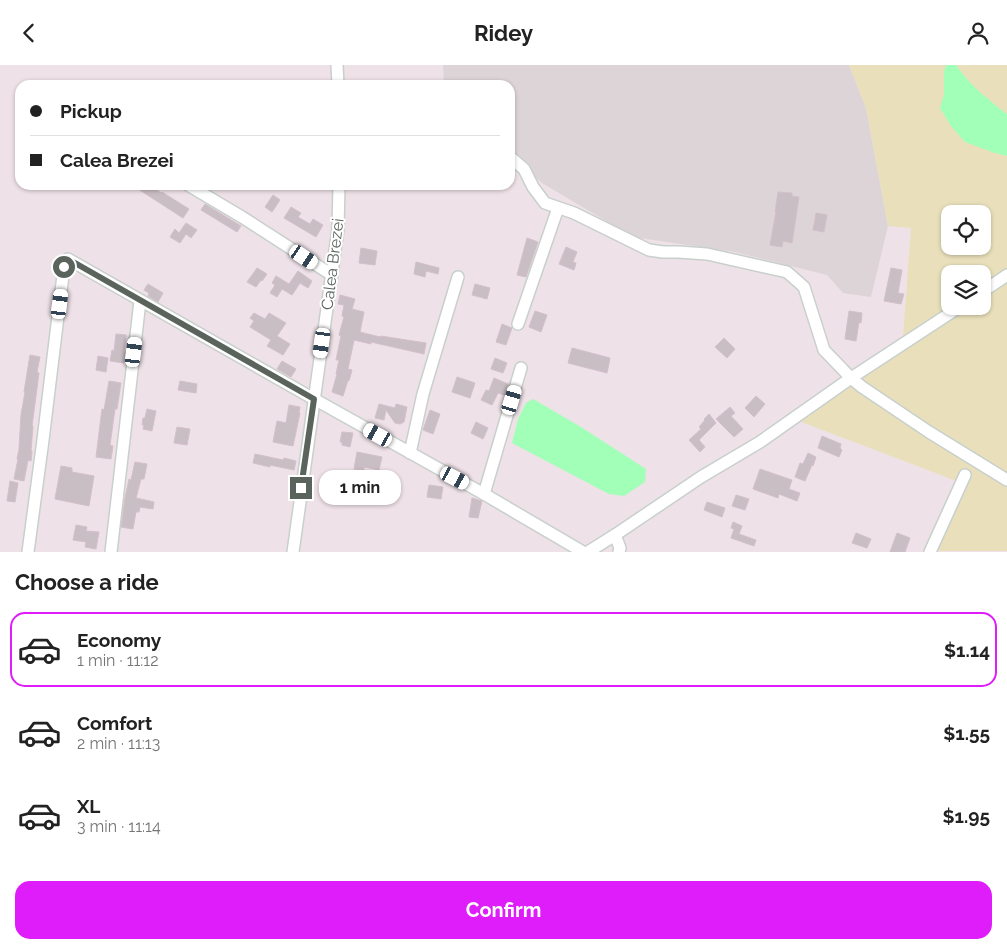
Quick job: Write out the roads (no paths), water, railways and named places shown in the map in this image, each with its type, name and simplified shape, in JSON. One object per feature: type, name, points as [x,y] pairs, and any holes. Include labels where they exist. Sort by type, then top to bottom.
[{"type":"street","points":[[337,65],[338,80]]},
{"type":"street","points":[[515,161],[524,169],[533,187],[545,203],[581,216],[649,250],[707,254],[787,272],[804,287],[824,350],[851,378],[929,433],[1007,479]]},
{"type":"street","points":[[196,190],[332,275]]},
{"type":"street","name":"Calea Brezei","points":[[293,551],[338,229],[339,190]]},
{"type":"street","points":[[518,324],[558,208]]},
{"type":"street","points":[[28,551],[64,267],[68,259],[583,551]]},
{"type":"street","points":[[991,285],[1007,275]]},
{"type":"street","points":[[410,453],[423,394],[458,277]]},
{"type":"street","points":[[111,551],[140,301]]},
{"type":"street","points":[[588,551],[701,477],[760,443],[851,378],[947,315]]},
{"type":"street","points":[[484,494],[521,368]]},
{"type":"street","points":[[930,551],[964,475]]},
{"type":"street","points":[[615,535],[620,548],[619,551]]}]
